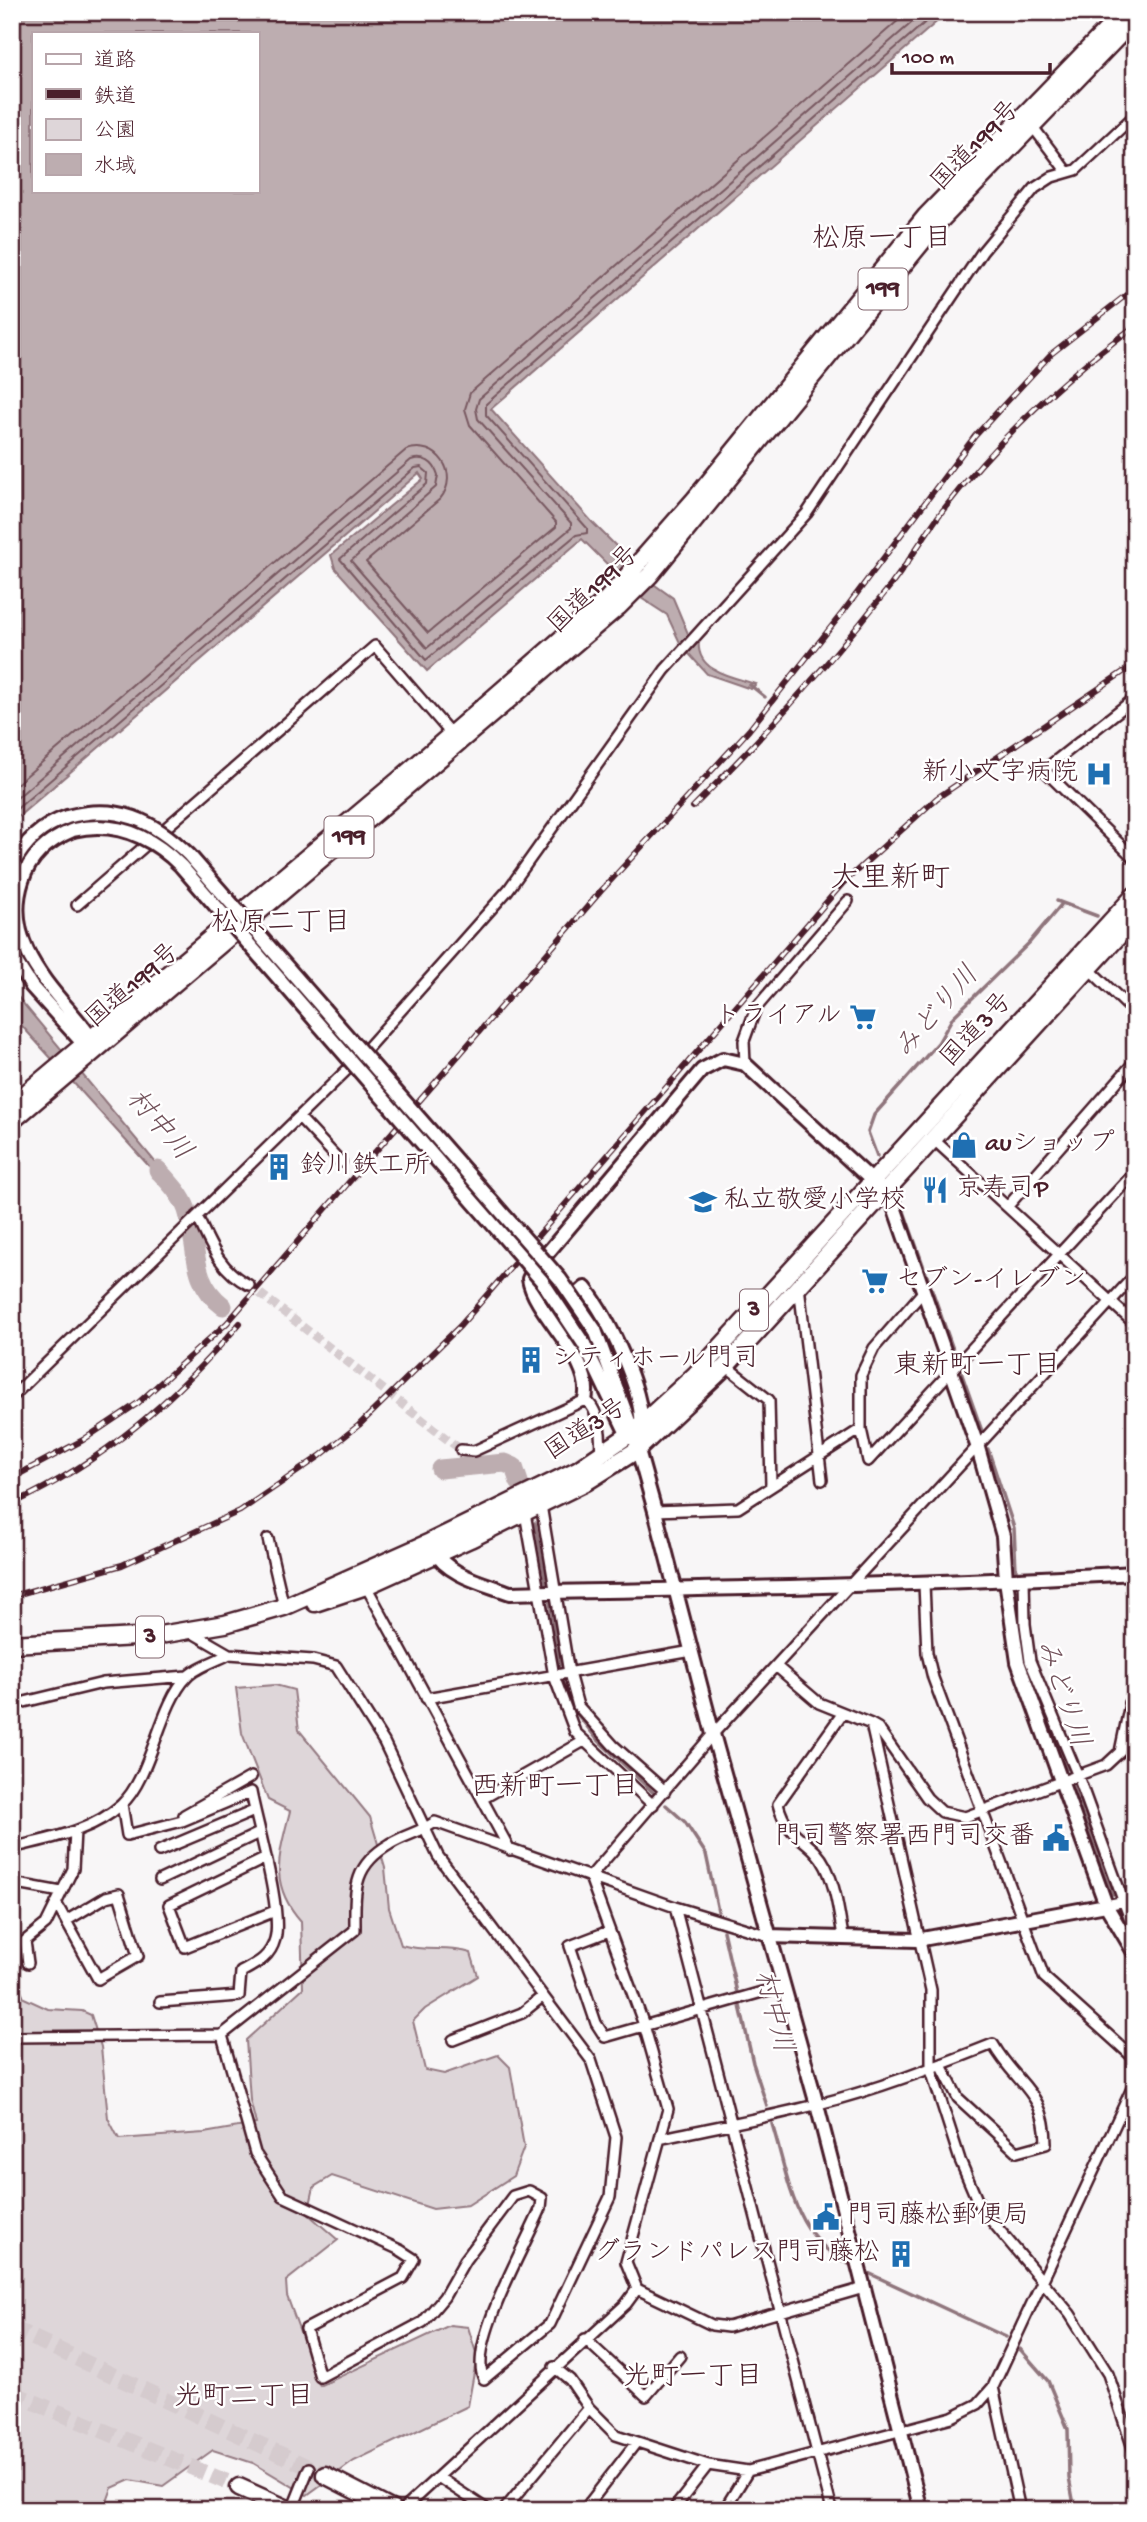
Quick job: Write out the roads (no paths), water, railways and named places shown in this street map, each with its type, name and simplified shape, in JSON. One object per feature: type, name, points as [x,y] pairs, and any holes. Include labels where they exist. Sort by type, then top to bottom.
[{"type":"highway","name":"国道199号","points":[[1028,120],[1124,12]]},
{"type":"highway","name":"国道199号","points":[[12,1121],[84,1052],[612,603],[645,570],[926,216],[1135,19]]},
{"type":"highway","name":"国道3号","points":[[284,1607],[317,1603],[366,1586],[635,1436],[726,1366],[799,1286],[879,1185],[932,1138],[1083,964],[1135,895]]},
{"type":"highway","name":"国道3号","points":[[12,1644],[97,1641],[190,1631],[284,1607],[525,1513],[586,1482],[635,1436],[879,1185],[1083,964],[1135,918]]},
{"type":"highway","name":"国道199号","points":[[12,1105],[54,1079]]},
{"type":"highway","points":[[325,2475],[388,2507]]},
{"type":"highway","points":[[239,2487],[293,2505]]},
{"type":"street","points":[[12,1397],[355,1062],[508,890],[665,670],[807,513],[982,252],[1035,188],[1076,170],[1135,115]]},
{"type":"street","points":[[1028,120],[1067,172]]},
{"type":"street","points":[[77,905],[375,646],[455,739]]},
{"type":"street","points":[[1135,698],[1044,770],[1135,859]]},
{"type":"street","points":[[12,866],[22,849],[40,830],[67,817],[104,811],[130,814],[155,826],[190,855],[560,1279],[595,1329],[635,1436]]},
{"type":"street","points":[[84,1052],[35,968],[20,935],[18,895],[27,869],[47,844],[74,830],[89,826],[118,828],[147,838],[170,855],[542,1281],[584,1344],[635,1436]]},
{"type":"street","points":[[745,1064],[744,1041],[756,1008],[848,901]]},
{"type":"street","points":[[12,956],[32,987],[84,1052]]},
{"type":"street","points":[[1083,964],[1135,1013]]},
{"type":"street","points":[[584,1400],[585,1389],[577,1364],[551,1318],[532,1292],[529,1279],[534,1269],[702,1070],[723,1059],[745,1064],[891,1198],[978,1448],[1003,1536],[1006,1580],[1018,1662],[1107,1905],[1135,1954]]},
{"type":"street","points":[[1008,1206],[1135,1061]]},
{"type":"street","points":[[299,1117],[341,1162]]},
{"type":"street","points":[[932,1138],[1135,1324]]},
{"type":"street","points":[[922,1293],[874,1348],[861,1375],[861,1429],[869,1461],[1135,1172]]},
{"type":"street","points":[[197,1216],[216,1255],[231,1277],[249,1285]]},
{"type":"street","points":[[590,1877],[713,1734],[1135,1275]]},
{"type":"street","points":[[799,1286],[822,1480]]},
{"type":"street","points":[[551,1318],[585,1289],[612,1328],[635,1436],[713,1734],[817,2105],[921,2510]]},
{"type":"street","points":[[726,1366],[769,1400],[771,1486]]},
{"type":"street","points":[[461,1450],[474,1451],[584,1400]]},
{"type":"street","points":[[584,1400],[592,1407],[599,1427],[600,1455]]},
{"type":"street","points":[[655,1511],[738,1508],[819,1453],[861,1429]]},
{"type":"street","points":[[541,1505],[569,1673],[578,1706],[592,1725],[665,1791]]},
{"type":"street","points":[[525,1513],[554,1676],[575,1732],[653,1805]]},
{"type":"street","points":[[268,1539],[284,1607]]},
{"type":"street","points":[[433,1549],[458,1573],[510,1593],[676,1590],[855,1582],[924,1584],[1135,1573]]},
{"type":"street","points":[[1024,1579],[1025,1624],[1030,1661],[1078,1776],[1135,1933]]},
{"type":"street","points":[[924,1584],[927,1653],[933,1678],[1044,1977],[1135,2059]]},
{"type":"street","points":[[366,1586],[510,1850]]},
{"type":"street","points":[[190,1631],[229,1654],[313,1660],[336,1666],[384,1742],[438,1856],[591,2060],[615,2137],[610,2197],[550,2324],[484,2379],[480,2371],[485,2330],[541,2208],[542,2198],[529,2191],[513,2196],[423,2322],[320,2377],[306,2329],[403,2278],[414,2259],[283,2196],[255,2153],[222,2035]]},
{"type":"street","points":[[426,1698],[692,1651]]},
{"type":"street","points":[[12,1729],[12,1706],[103,1683],[187,1676],[229,1654]]},
{"type":"street","points":[[777,1667],[819,1703],[878,1728],[927,1798],[942,1812],[965,1817],[1106,1765],[1120,1752],[1128,1702],[1135,1680]]},
{"type":"street","points":[[12,1848],[89,1827],[122,1804],[148,1760],[169,1709],[187,1676]]},
{"type":"street","points":[[1128,1702],[1135,1719]]},
{"type":"street","points":[[842,1714],[778,1804],[791,1833],[807,1842],[826,1866],[843,1936]]},
{"type":"street","points":[[870,1724],[917,1940],[931,1990],[931,2070],[960,2160],[980,2207],[1070,2314],[1108,2374],[1135,2454]]},
{"type":"street","points":[[482,1799],[584,1741]]},
{"type":"street","points":[[168,1825],[251,1777]]},
{"type":"street","points":[[122,1804],[127,1835],[168,1825],[251,1793],[275,1911],[276,1939],[263,1961],[241,1972],[239,1996],[160,2002]]},
{"type":"street","points":[[159,1851],[254,1811]]},
{"type":"street","points":[[12,2037],[222,2035],[355,1930],[355,1888],[367,1860],[391,1843],[435,1822],[675,1907],[769,1936],[917,1940],[1135,1899]]},
{"type":"street","points":[[28,1963],[25,1941],[46,1924],[73,1869],[75,1831]]},
{"type":"street","points":[[160,1880],[259,1833]]},
{"type":"street","points":[[264,1859],[169,1905],[185,1947],[275,1911]]},
{"type":"street","points":[[590,1877],[644,2025],[668,2109],[663,2138],[626,2262],[637,2289],[712,2325],[728,2327],[863,2282]]},
{"type":"street","points":[[12,1883],[61,1892]]},
{"type":"street","points":[[56,1903],[98,1979],[138,1956],[119,1894],[106,1897],[66,1921]]},
{"type":"street","points":[[675,1907],[832,2510]]},
{"type":"street","points":[[609,1931],[570,1946],[596,2023],[605,2037],[783,1986]]},
{"type":"street","points":[[453,2040],[522,2013],[543,1996]]},
{"type":"street","points":[[663,2138],[817,2105],[931,2070],[942,2065],[993,2044],[1004,2064],[1034,2094],[1041,2109],[1046,2144],[1017,2152],[958,2098],[942,2065]]},
{"type":"street","points":[[554,2367],[570,2380],[589,2408],[615,2435],[635,2444],[708,2465],[748,2471],[900,2433],[952,2417],[978,2404],[993,2387],[1135,2082]]},
{"type":"street","points":[[402,2510],[554,2367],[626,2304],[637,2289]]},
{"type":"street","points":[[585,2339],[646,2396],[680,2356]]},
{"type":"street","points":[[993,2387],[1020,2510]]},
{"type":"street","points":[[504,2510],[589,2408]]},
{"type":"street","points":[[599,2510],[587,2506],[635,2444]]},
{"type":"street","points":[[673,2510],[708,2465]]},
{"type":"street","points":[[293,2505],[309,2468]]},
{"type":"street","points":[[724,2510],[748,2471]]},
{"type":"street","points":[[438,2477],[488,2510]]},
{"type":"water","points":[[12,12],[948,12],[491,409],[593,523],[655,585],[673,598],[689,636],[699,640],[699,651],[709,666],[756,684],[751,689],[707,674],[681,645],[667,615],[641,598],[582,539],[427,671],[335,568],[331,555],[423,479],[419,473],[12,822]]},
{"type":"water","points":[[12,990],[174,1187],[167,1186],[12,1015]]},
{"type":"waterway","points":[[750,685],[765,697]]},
{"type":"waterway","points":[[1057,901],[1097,916]]},
{"type":"waterway","name":"みどり川","points":[[877,1156],[868,1132],[874,1115],[938,1043],[953,1017],[1029,943],[1061,905]]},
{"type":"waterway","name":"村中川","points":[[158,1170],[187,1210],[200,1274],[212,1296],[223,1306]]},
{"type":"waterway","name":"みどり川","points":[[900,1200],[982,1431]]},
{"type":"waterway","name":"みどり川","points":[[988,1449],[1014,1528],[1016,1570]]},
{"type":"waterway","name":"村中川","points":[[440,1469],[505,1463],[514,1467],[519,1482]]},
{"type":"waterway","name":"村中川","points":[[535,1523],[546,1582]]},
{"type":"waterway","name":"みどり川","points":[[1017,1589],[1019,1629]]},
{"type":"waterway","name":"村中川","points":[[550,1601],[560,1665]]},
{"type":"waterway","name":"みどり川","points":[[1022,1650],[1027,1670]]},
{"type":"waterway","name":"村中川","points":[[561,1677],[565,1693]]},
{"type":"waterway","name":"みどり川","points":[[1037,1697],[1067,1769]]},
{"type":"waterway","name":"村中川","points":[[567,1701],[596,1738],[658,1797]]},
{"type":"waterway","name":"みどり川","points":[[1073,1786],[1113,1894]]},
{"type":"waterway","name":"村中川","points":[[666,1805],[685,1822],[706,1854],[718,1911]]},
{"type":"waterway","name":"みどり川","points":[[1120,1911],[1135,1938]]},
{"type":"waterway","name":"村中川","points":[[723,1931],[753,2063],[767,2106]]},
{"type":"waterway","name":"村中川","points":[[772,2124],[790,2188],[806,2225],[818,2241],[834,2255],[855,2267]]},
{"type":"waterway","name":"村中川","points":[[862,2270],[1006,2337]]},
{"type":"waterway","name":"村中川","points":[[1020,2349],[1048,2381],[1068,2429],[1069,2478],[1075,2510]]},
{"type":"tunnel","points":[[249,1285],[461,1450]]},
{"type":"tunnel","points":[[12,2328],[325,2475]]},
{"type":"tunnel","points":[[12,2393],[239,2487]]},
{"type":"railway","points":[[12,1478],[83,1440],[138,1403],[227,1323],[601,891],[749,730],[843,612],[975,436],[1051,354],[1135,288]]},
{"type":"railway","points":[[693,807],[770,727],[844,643],[898,576],[940,514],[984,461],[1055,390],[1135,326]]},
{"type":"railway","points":[[12,1596],[122,1565],[240,1511],[320,1456],[359,1425],[460,1326],[843,883],[937,798],[1135,664]]},
{"type":"railway","points":[[12,1504],[78,1468],[136,1426],[190,1378],[240,1323]]},
{"type":"place","name":"新小文字病院","points":[[1099,774]]},
{"type":"place","name":"トライアル","points":[[863,1017]]},
{"type":"place","name":"auショップ","points":[[964,1145]]},
{"type":"place","name":"鈴川鉄工所","points":[[279,1167]]},
{"type":"place","name":"京寿司P","points":[[935,1190]]},
{"type":"place","name":"私立敬愛小学校","points":[[703,1202]]},
{"type":"place","name":"セブン-イレブン","points":[[875,1281]]},
{"type":"place","name":"シティホール門司","points":[[531,1360]]},
{"type":"place","name":"門司警察署西門司交番","points":[[1056,1838]]},
{"type":"place","name":"門司藤松郵便局","points":[[826,2217]]},
{"type":"place","name":"グランドパレス門司藤松","points":[[901,2254]]},
{"type":"district","name":"松原一丁目","points":[[882,240]]},
{"type":"district","name":"大里新町","points":[[890,880]]},
{"type":"district","name":"松原二丁目","points":[[281,924]]},
{"type":"district","name":"東新町一丁目","points":[[977,1367]]},
{"type":"district","name":"西新町一丁目","points":[[555,1788]]},
{"type":"district","name":"光町一丁目","points":[[693,2378]]},
{"type":"district","name":"光町二丁目","points":[[244,2398]]}]
